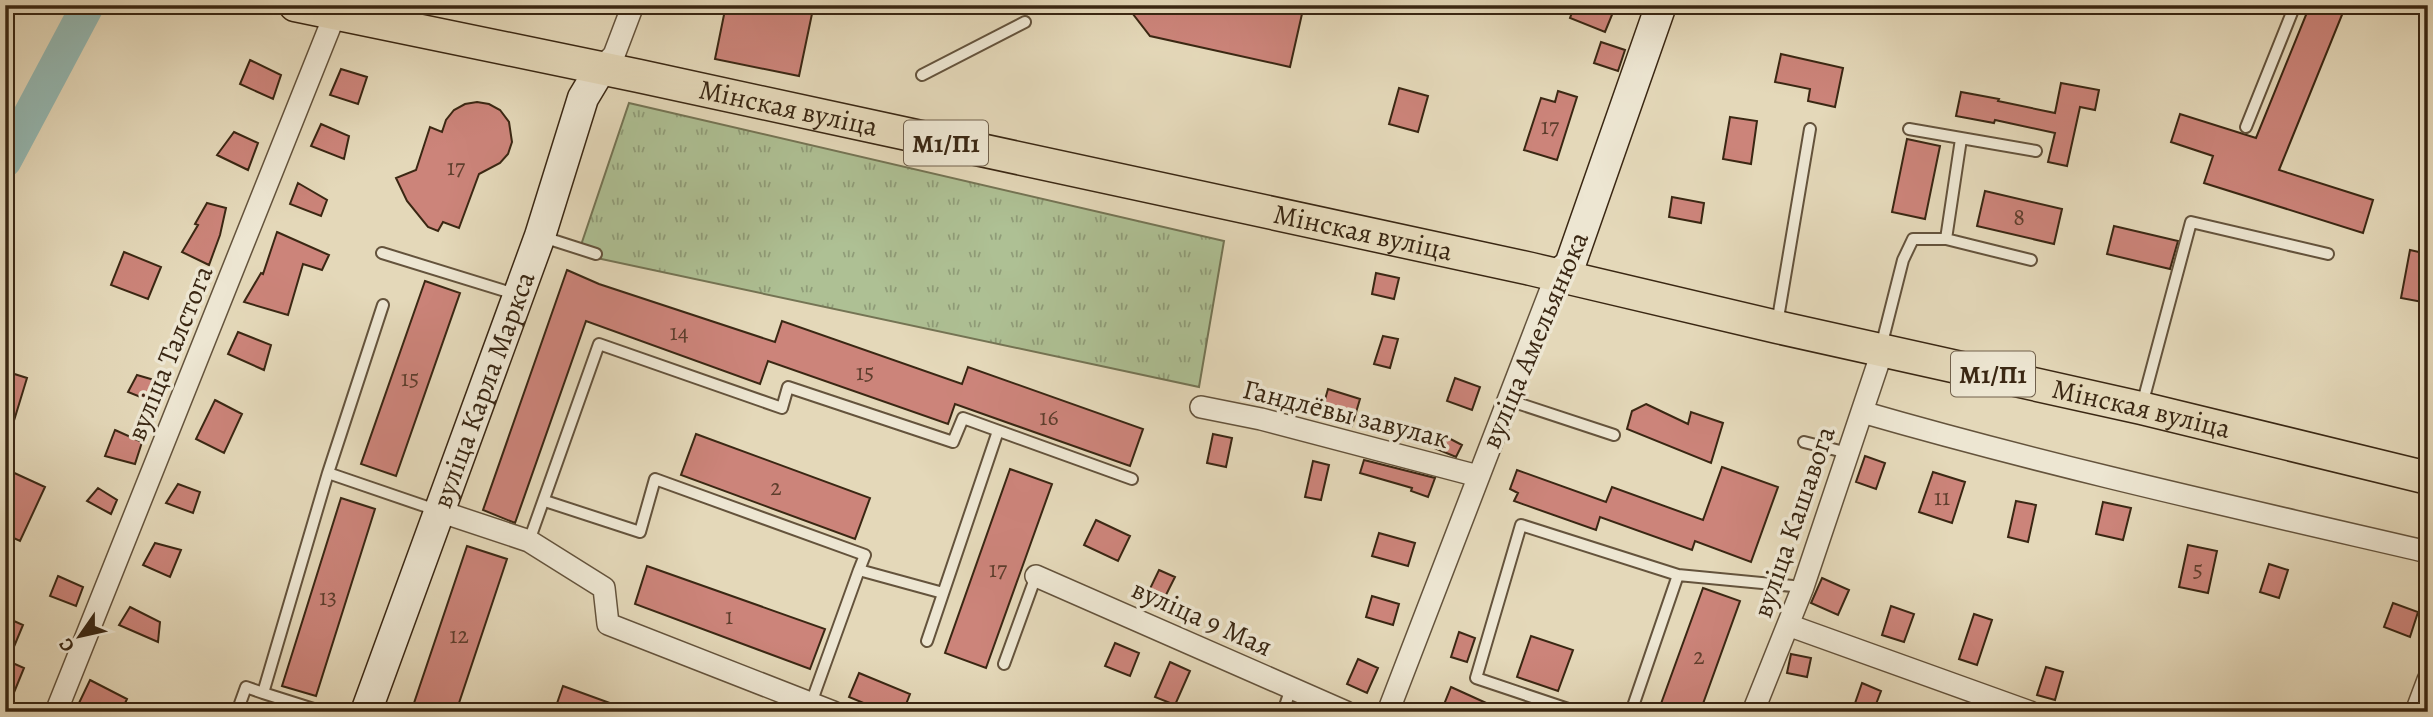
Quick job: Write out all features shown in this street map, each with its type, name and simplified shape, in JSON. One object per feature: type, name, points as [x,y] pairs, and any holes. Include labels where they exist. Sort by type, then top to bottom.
[{"type":"main road","name":"Мінская вуліца","points":[[295,5],[601,68],[1556,276],[2141,408],[2428,478]]},
{"type":"main road","name":"вуліца Амельянюка","points":[[1556,276],[1570,265],[1661,5]]},
{"type":"main road","name":"вуліца Карла Маркса","points":[[366,712],[540,236],[583,98],[601,68]]},
{"type":"street","points":[[601,68],[614,55],[633,5]]},
{"type":"street","name":"вуліца Талстога","points":[[60,710],[335,14]]},
{"type":"street","name":"вуліца Амельянюка","points":[[1388,712],[1556,276]]},
{"type":"street","name":"вуліца Кашавога","points":[[1753,712],[1803,587],[1883,349]]},
{"type":"street","name":"Гандлёвы завулак","points":[[1201,407],[1261,419],[1478,476]]},
{"type":"street","points":[[1862,412],[2162,491],[2428,552]]},
{"type":"street","points":[[439,511],[530,541],[604,588],[608,624],[809,707],[833,712]]},
{"type":"street","name":"вуліца 9 Мая","points":[[1037,576],[1346,712]]},
{"type":"street","points":[[1788,625],[2030,712]]},
{"type":"lane","points":[[2246,127],[2295,5]]},
{"type":"lane","points":[[922,75],[1025,22]]},
{"type":"lane","points":[[1777,327],[1810,129]]},
{"type":"lane","points":[[1909,129],[2036,151]]},
{"type":"lane","points":[[1946,239],[1961,139]]},
{"type":"lane","points":[[2141,408],[2192,222],[2328,254]]},
{"type":"lane","points":[[540,236],[596,254]]},
{"type":"lane","points":[[1883,349],[1903,260],[1913,239],[1946,239],[2031,260]]},
{"type":"lane","points":[[382,253],[518,295]]},
{"type":"lane","points":[[263,693],[328,473],[383,305]]},
{"type":"lane","points":[[530,541],[599,344],[782,408],[788,387],[953,442],[963,418],[1132,479]]},
{"type":"lane","points":[[1508,400],[1614,435]]},
{"type":"lane","points":[[927,641],[998,431]]},
{"type":"lane","points":[[1804,442],[1848,453]]},
{"type":"lane","points":[[328,473],[439,511]]},
{"type":"lane","points":[[545,501],[640,532],[655,479],[865,555],[809,707]]},
{"type":"lane","points":[[1577,712],[1476,678],[1521,525],[1678,575],[1803,587]]},
{"type":"lane","points":[[859,570],[943,593]]},
{"type":"lane","points":[[1631,712],[1678,575]]},
{"type":"lane","points":[[1004,664],[1037,576]]},
{"type":"lane","points":[[237,712],[246,687],[323,712]]},
{"type":"lane","points":[[1283,712],[1291,688]]},
{"type":"green space","points":[[629,103],[1224,241],[1199,387],[578,254]]},
{"type":"building","points":[[726,5],[795,5],[813,9],[799,76],[715,59]]},
{"type":"building","points":[[1126,5],[1304,5],[1290,67],[1150,36]]},
{"type":"building","points":[[1575,5],[1616,5],[1605,32],[1570,18]]},
{"type":"building","points":[[2310,5],[2346,5],[2279,170],[2373,200],[2363,233],[2204,183],[2213,156],[2171,142],[2180,114],[2256,138]]},
{"type":"building","points":[[1601,42],[1625,50],[1618,71],[1594,63]]},
{"type":"building","points":[[1781,54],[1843,68],[1835,107],[1808,101],[1810,89],[1775,82]]},
{"type":"building","points":[[250,60],[281,75],[273,99],[240,84]]},
{"type":"building","points":[[341,69],[367,77],[358,104],[330,95]]},
{"type":"building","points":[[2061,83],[2099,90],[2095,110],[2080,107],[2067,166],[2048,162],[2055,133],[1995,120],[1994,123],[1956,116],[1961,92],[2055,113]]},
{"type":"building","points":[[1399,88],[1428,96],[1418,132],[1389,124]]},
{"type":"building","points":[[1558,91],[1577,97],[1557,160],[1524,150],[1541,98],[1555,102]]},
{"type":"building","points":[[477,102],[500,110],[509,122],[512,142],[508,154],[500,163],[479,174],[459,228],[443,222],[438,231],[428,227],[407,201],[396,178],[416,170],[430,127],[442,132],[446,120],[454,110]]},
{"type":"building","points":[[1730,117],[1757,121],[1751,164],[1723,159]]},
{"type":"building","points":[[321,124],[349,136],[344,159],[311,146]]},
{"type":"building","points":[[234,132],[258,143],[248,170],[217,155]]},
{"type":"building","points":[[1907,139],[1940,146],[1925,219],[1892,212]]},
{"type":"building","points":[[298,183],[327,200],[321,216],[290,204]]},
{"type":"building","points":[[1985,191],[2062,209],[2054,244],[1977,226]]},
{"type":"building","points":[[1672,197],[1704,203],[1701,223],[1669,217]]},
{"type":"building","points":[[207,203],[226,208],[209,265],[182,252]]},
{"type":"building","points":[[2114,226],[2178,241],[2170,269],[2107,254]]},
{"type":"building","points":[[277,232],[329,255],[322,270],[303,264],[288,315],[244,302],[261,273],[263,274]]},
{"type":"building","points":[[2410,250],[2428,254],[2428,303],[2401,298]]},
{"type":"building","points":[[124,252],[161,267],[148,299],[111,285]]},
{"type":"building","points":[[567,270],[599,284],[775,342],[782,321],[962,384],[968,367],[1143,429],[1130,466],[955,404],[948,424],[768,361],[760,384],[586,321],[515,523],[483,510]]},
{"type":"building","points":[[1376,273],[1399,278],[1394,299],[1372,294]]},
{"type":"building","points":[[425,281],[460,293],[396,476],[361,464]]},
{"type":"building","points":[[238,332],[271,345],[264,370],[228,354]]},
{"type":"building","points":[[1383,336],[1398,339],[1390,368],[1374,364]]},
{"type":"building","points":[[5,371],[27,378],[9,437],[5,437]]},
{"type":"building","points":[[137,375],[161,382],[153,402],[128,392]]},
{"type":"building","points":[[1455,378],[1480,387],[1472,410],[1447,401]]},
{"type":"building","points":[[1328,389],[1360,399],[1352,426],[1320,417]]},
{"type":"building","points":[[215,400],[242,414],[224,453],[196,439]]},
{"type":"building","points":[[1646,404],[1688,424],[1691,412],[1723,423],[1711,463],[1627,429],[1632,411]]},
{"type":"building","points":[[115,430],[142,442],[135,464],[105,456]]},
{"type":"building","points":[[1439,433],[1462,445],[1456,457],[1432,447]]},
{"type":"building","points":[[696,434],[870,498],[855,539],[681,475]]},
{"type":"building","points":[[1213,434],[1232,438],[1226,467],[1207,463]]},
{"type":"building","points":[[1865,456],[1885,463],[1876,489],[1856,482]]},
{"type":"building","points":[[1364,460],[1435,478],[1428,497],[1411,491],[1412,488],[1360,473]]},
{"type":"building","points":[[1313,461],[1329,465],[1321,500],[1305,497]]},
{"type":"building","points":[[1722,467],[1778,487],[1751,562],[1695,541],[1692,550],[1600,517],[1596,530],[1514,501],[1518,493],[1510,489],[1517,470],[1606,502],[1612,487],[1703,520]]},
{"type":"building","points":[[1010,469],[1052,484],[986,668],[945,653]]},
{"type":"building","points":[[10,471],[45,487],[20,541],[5,534],[5,480]]},
{"type":"building","points":[[1933,472],[1965,482],[1952,523],[1919,512]]},
{"type":"building","points":[[178,484],[200,492],[193,513],[166,503]]},
{"type":"building","points":[[98,488],[117,500],[111,514],[87,501]]},
{"type":"building","points":[[341,498],[375,509],[316,696],[282,686]]},
{"type":"building","points":[[2016,501],[2036,505],[2028,542],[2008,537]]},
{"type":"building","points":[[2103,502],[2131,508],[2123,540],[2096,534]]},
{"type":"building","points":[[1096,520],[1130,536],[1118,561],[1084,545]]},
{"type":"building","points":[[1379,533],[1415,543],[1408,566],[1372,556]]},
{"type":"building","points":[[155,543],[181,550],[170,577],[143,565]]},
{"type":"building","points":[[2188,545],[2217,551],[2208,593],[2179,587]]},
{"type":"building","points":[[467,546],[507,559],[456,712],[411,712]]},
{"type":"building","points":[[2269,564],[2288,570],[2279,598],[2260,592]]},
{"type":"building","points":[[647,566],[825,629],[810,669],[635,604]]},
{"type":"building","points":[[1159,570],[1175,577],[1161,605],[1146,597]]},
{"type":"building","points":[[58,576],[83,587],[76,606],[50,596]]},
{"type":"building","points":[[1822,578],[1849,590],[1838,615],[1811,603]]},
{"type":"building","points":[[1703,588],[1740,601],[1700,712],[1658,712]]},
{"type":"building","points":[[1372,596],[1399,604],[1393,625],[1366,617]]},
{"type":"building","points":[[2393,603],[2418,612],[2410,637],[2384,627]]},
{"type":"building","points":[[1891,606],[1914,614],[1904,642],[1882,635]]},
{"type":"building","points":[[130,607],[160,622],[158,642],[119,625]]},
{"type":"building","points":[[1974,614],[1992,620],[1977,665],[1959,659]]},
{"type":"building","points":[[5,617],[23,625],[8,661],[24,668],[6,712]]},
{"type":"building","points":[[1459,632],[1475,638],[1467,662],[1451,657]]},
{"type":"building","points":[[1531,636],[1573,650],[1558,691],[1517,677]]},
{"type":"building","points":[[1115,643],[1139,653],[1130,676],[1105,666]]},
{"type":"building","points":[[1791,654],[1811,658],[1807,677],[1787,673]]},
{"type":"building","points":[[1358,659],[1378,668],[1367,693],[1347,684]]},
{"type":"building","points":[[1170,662],[1190,671],[1175,705],[1155,697]]},
{"type":"building","points":[[2046,667],[2063,672],[2055,700],[2037,695]]},
{"type":"building","points":[[859,673],[910,694],[903,712],[885,712],[849,697]]},
{"type":"building","points":[[90,680],[127,699],[121,712],[97,712],[79,703]]},
{"type":"building","points":[[1862,683],[1881,691],[1873,712],[1852,712]]},
{"type":"building","points":[[563,686],[629,710],[629,712],[554,712]]},
{"type":"building","points":[[1451,687],[1506,712],[1441,712]]},
{"type":"waterway","points":[[5,161],[88,5]]}]
